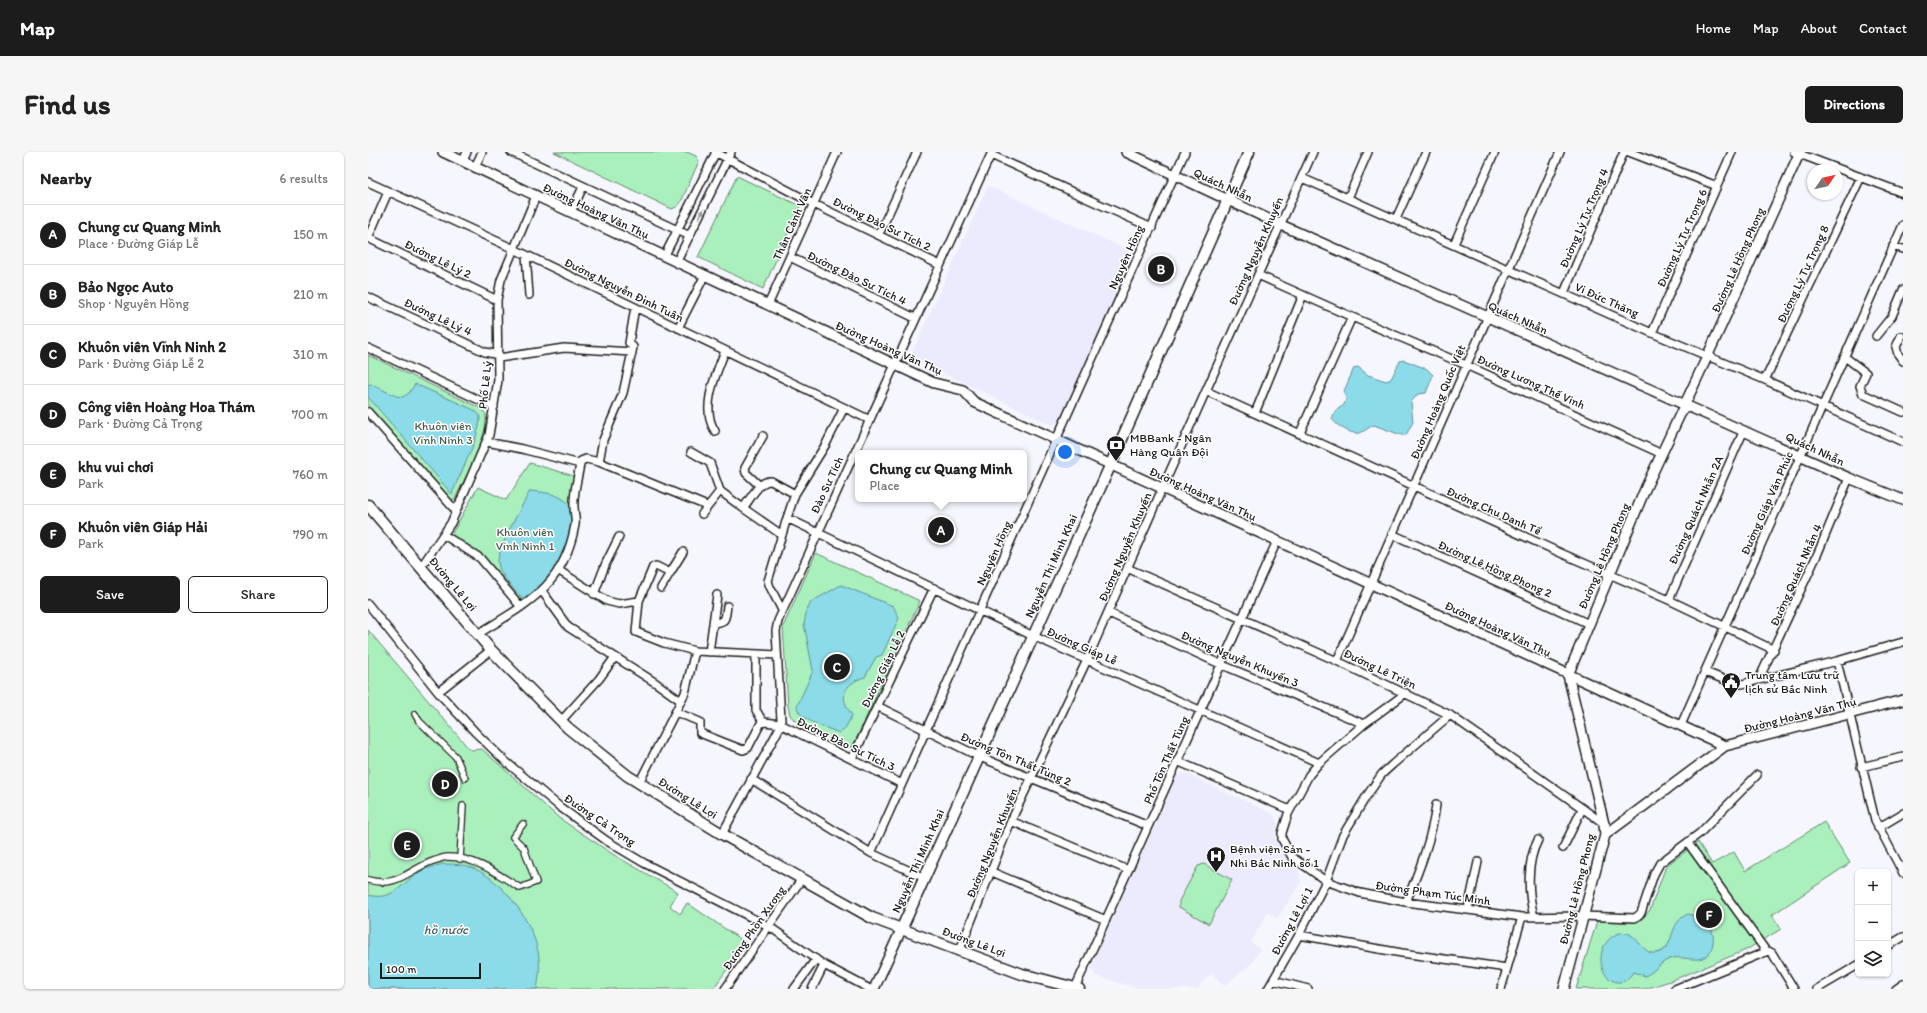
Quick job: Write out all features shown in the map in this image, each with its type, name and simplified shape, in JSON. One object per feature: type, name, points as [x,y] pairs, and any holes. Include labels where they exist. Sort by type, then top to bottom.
[{"type":"main road","name":"Nguyễn Thị Minh Khai","points":[[902,930],[1110,466],[1248,152]]},
{"type":"main road","name":"Đường Lê Lợi","points":[[369,509],[421,566],[491,650],[561,721],[597,753],[639,783],[801,880],[872,918],[959,952],[1022,974],[1077,988]]},
{"type":"street","name":"Đường Hoàng Văn Thụ","points":[[443,152],[677,261],[894,365],[934,383],[963,390],[974,402],[1110,466],[1371,583],[1725,746],[1850,715],[1903,700]]},
{"type":"street","points":[[463,162],[467,152]]},
{"type":"street","points":[[475,167],[482,152]]},
{"type":"street","points":[[511,152],[690,236]]},
{"type":"street","points":[[665,256],[676,230],[716,152]]},
{"type":"street","name":"Đường Đào Sư Tích 2","points":[[716,152],[729,155],[814,204],[879,234],[940,265]]},
{"type":"street","name":"Thân Cảnh Vân","points":[[768,305],[837,152]]},
{"type":"street","points":[[879,234],[917,152]]},
{"type":"street","name":"Quách Nhẫn","points":[[1126,152],[1174,176],[1279,224],[1849,478],[1903,500]]},
{"type":"street","name":"Nguyên Hồng","points":[[870,853],[981,610],[1185,152]]},
{"type":"street","name":"Đường Nguyễn Khuyến","points":[[959,952],[1011,821],[1087,660],[1258,275],[1279,224],[1313,152]]},
{"type":"street","points":[[1348,198],[1368,152]]},
{"type":"street","points":[[1396,219],[1426,152]]},
{"type":"street","points":[[1454,244],[1494,152]]},
{"type":"street","name":"Đường Hoàng Quốc Việt","points":[[1337,661],[1414,487],[1507,269],[1560,152]]},
{"type":"street","name":"Đường Lý Tự Trọng 4","points":[[1564,293],[1624,152]]},
{"type":"street","points":[[1629,152],[1717,186]]},
{"type":"street","name":"Đường Lý Tự Trọng 6","points":[[1652,333],[1732,152]]},
{"type":"street","points":[[991,153],[1152,228]]},
{"type":"street","name":"Đào Sư Tích","points":[[856,450],[991,153]]},
{"type":"street","points":[[1798,153],[1903,193]]},
{"type":"street","name":"Đường Lê Hồng Phong","points":[[1564,989],[1582,916],[1605,835],[1604,824],[1568,675],[1609,574],[1798,153]]},
{"type":"street","points":[[677,261],[729,155]]},
{"type":"street","name":"Đường Lý Tự Trọng 8","points":[[1765,380],[1861,177]]},
{"type":"street","name":"Vi Đức Thăng","points":[[1302,178],[1454,244],[1652,333],[1822,405],[1903,442]]},
{"type":"street","name":"Đường Nguyễn Đình Tuân","points":[[368,182],[514,249],[870,420]]},
{"type":"street","points":[[571,212],[583,187]]},
{"type":"street","points":[[368,238],[388,192]]},
{"type":"street","name":"Phố Lê Lý","points":[[421,566],[444,535],[487,442],[494,407],[499,357],[498,300],[501,280],[536,196]]},
{"type":"street","name":"Đường Giáp Văn Phúc","points":[[1681,725],[1903,225]]},
{"type":"street","name":"Đường Lê Lý 2","points":[[368,238],[498,300]]},
{"type":"street","points":[[1893,246],[1903,250]]},
{"type":"street","points":[[526,255],[529,295]]},
{"type":"street","name":"Đường Đào Sư Tích 4","points":[[790,257],[915,318]]},
{"type":"street","points":[[678,328],[705,275]]},
{"type":"street","name":"Đường Lương Thế Vinh","points":[[1258,275],[1352,317],[1466,365],[1662,454]]},
{"type":"street","points":[[1876,336],[1892,316],[1903,290]]},
{"type":"street","points":[[1254,413],[1303,295]]},
{"type":"street","name":"Đường Lê Lý 4","points":[[368,297],[485,352],[499,357]]},
{"type":"street","points":[[599,462],[603,440],[623,393],[633,347],[629,343],[635,307]]},
{"type":"street","points":[[1300,433],[1352,317]]},
{"type":"street","points":[[1901,336],[1896,347],[1898,354],[1903,361]]},
{"type":"street","points":[[368,348],[494,407]]},
{"type":"street","points":[[499,357],[564,348],[632,352]]},
{"type":"street","points":[[716,431],[708,412],[716,374],[725,351]]},
{"type":"street","points":[[1845,358],[1866,373],[1860,386],[1864,394],[1903,412]]},
{"type":"street","name":"Đường Chu Danh Tể","points":[[1206,391],[1300,433],[1414,487],[1669,600],[1774,650]]},
{"type":"street","points":[[782,610],[768,581],[782,535],[795,494],[826,444],[844,408]]},
{"type":"street","points":[[368,412],[456,511]]},
{"type":"street","name":"Đường Quách Nhẫn 2A","points":[[1669,600],[1744,430]]},
{"type":"street","points":[[760,486],[746,473],[745,468],[763,436]]},
{"type":"street","points":[[487,442],[522,449],[580,464]]},
{"type":"street","points":[[691,452],[710,463],[720,491],[782,535]]},
{"type":"street","name":"Đào Sư Tích","points":[[780,724],[776,627],[782,610],[855,452]]},
{"type":"street","points":[[478,634],[542,591],[558,570],[564,559],[575,523],[574,506],[581,461],[586,459],[599,462],[707,506]]},
{"type":"street","name":"Đường Quách Nhẫn 4","points":[[1759,679],[1774,650],[1849,478]]},
{"type":"street","points":[[743,508],[760,486],[767,481],[771,481],[795,494]]},
{"type":"street","points":[[702,514],[720,491]]},
{"type":"street","name":"Đường Giáp Lễ","points":[[788,518],[1033,636],[1319,763]]},
{"type":"street","name":"Đường Lê Hồng Phong 2","points":[[1392,534],[1589,624]]},
{"type":"street","points":[[444,535],[480,558],[520,607]]},
{"type":"street","points":[[594,594],[606,563],[620,537]]},
{"type":"street","name":"Phố Tôn Thất Tùng","points":[[1077,988],[1220,664],[1277,541]]},
{"type":"street","points":[[661,588],[683,552]]},
{"type":"street","points":[[670,573],[655,566],[640,601],[636,632],[664,643],[695,651],[777,655]]},
{"type":"street","name":"Đường Lê Triện","points":[[1127,568],[1241,620],[1337,661],[1450,715],[1582,809],[1613,829]]},
{"type":"street","points":[[558,570],[607,601],[616,604],[640,601]]},
{"type":"street","name":"Đường Giáp Lễ 2","points":[[852,759],[934,588]]},
{"type":"street","points":[[542,591],[568,627],[615,658],[656,682],[681,701]]},
{"type":"street","points":[[709,652],[717,595]]},
{"type":"street","name":"Đường Cả Trọng","points":[[368,604],[438,692],[476,733],[505,761],[541,792],[580,822],[653,868],[770,927],[824,965],[870,989]]},
{"type":"street","points":[[714,623],[724,620],[727,606]]},
{"type":"street","name":"Đường Nguyễn Khuyến 3","points":[[1108,613],[1220,664],[1364,724]]},
{"type":"street","points":[[1704,672],[1738,684],[1837,661],[1903,642]]},
{"type":"street","points":[[438,692],[491,650]]},
{"type":"street","points":[[639,783],[676,712],[688,685],[695,651]]},
{"type":"street","points":[[676,712],[700,722],[700,733],[744,750],[748,748],[762,722],[756,710],[756,655]]},
{"type":"street","points":[[561,721],[599,679],[615,658]]},
{"type":"street","points":[[1837,661],[1861,767],[1878,828],[1903,873]]},
{"type":"street","name":"Đường Phạm Túc Minh","points":[[1406,693],[1364,724],[1319,763],[1309,775],[1290,810],[1282,832],[1282,839],[1292,857],[1326,881],[1360,893],[1406,902],[1522,917],[1582,916],[1619,919],[1635,918],[1641,913],[1656,869],[1666,858],[1688,843]]},
{"type":"street","name":"Đường Tôn Thất Tùng 2","points":[[877,706],[980,757],[1148,826]]},
{"type":"street","points":[[415,714],[419,721],[456,757],[465,778]]},
{"type":"street","name":"Đường Lê Lợi 1","points":[[1268,989],[1326,881],[1343,835],[1366,797],[1382,774],[1450,715]]},
{"type":"street","name":"Đường Đào Sư Tích 3","points":[[762,722],[780,724],[902,784]]},
{"type":"street","points":[[722,834],[780,724]]},
{"type":"street","points":[[1605,835],[1725,746]]},
{"type":"street","points":[[1861,767],[1903,757]]},
{"type":"street","points":[[1177,761],[1290,810]]},
{"type":"street","points":[[1757,775],[1700,833],[1688,843],[1766,952],[1772,954],[1794,989]]},
{"type":"street","points":[[751,779],[870,853],[925,878]]},
{"type":"street","points":[[1406,902],[1416,878],[1432,829],[1436,805]]},
{"type":"street","points":[[460,858],[463,806]]},
{"type":"street","points":[[1563,848],[1582,809]]},
{"type":"street","points":[[1878,828],[1903,813]]},
{"type":"street","points":[[1011,821],[1128,870]]},
{"type":"street","points":[[368,880],[377,883],[398,880],[422,865],[446,857],[472,860],[520,888],[536,882],[524,848],[513,837],[524,824]]},
{"type":"street","points":[[1534,916],[1529,897],[1533,850],[1538,840]]},
{"type":"street","points":[[1468,909],[1478,862]]},
{"type":"street","points":[[992,872],[1106,920]]},
{"type":"street","name":"Đường Phồn Xương","points":[[725,989],[770,927],[801,880]]},
{"type":"street","points":[[1501,989],[1522,917]]},
{"type":"street","name":"Nguyễn Thị Minh Khai","points":[[874,989],[902,930]]},
{"type":"street","points":[[1298,934],[1402,953],[1507,968]]},
{"type":"street","points":[[1891,944],[1903,937]]},
{"type":"street","points":[[1675,989],[1766,952]]},
{"type":"street","points":[[794,989],[816,960]]},
{"type":"street","points":[[812,989],[824,965]]},
{"type":"street","points":[[1817,989],[1855,967]]},
{"type":"street","points":[[1273,980],[1308,989]]},
{"type":"street","points":[[1896,989],[1903,984]]},
{"type":"shaded area","points":[[988,186],[1137,254],[1062,421],[1052,425],[910,357]]},
{"type":"shaded area","name":"Bệnh viện Sản - Nhi Bắc Ninh số 1","points":[[1184,773],[1273,814],[1278,824],[1275,836],[1276,840],[1284,853],[1298,864],[1301,882],[1277,919],[1268,912],[1251,942],[1260,949],[1252,963],[1224,986],[1212,973],[1202,982],[1198,989],[1140,989],[1096,976],[1091,966],[1177,776]]},
{"type":"green space","points":[[554,152],[687,152],[696,156],[699,161],[681,202],[678,206],[672,209]]},
{"type":"green space","points":[[737,176],[800,206],[763,289],[698,257]]},
{"type":"green space","name":"Khuôn viên Vĩnh Ninh 3","points":[[368,355],[480,408],[486,415],[483,437],[479,448],[455,499],[450,500],[368,406]]},
{"type":"green space","name":"Khuôn viên Vĩnh Ninh 1","points":[[530,463],[574,476],[574,518],[523,604],[488,561],[474,549],[451,535],[478,487],[506,500]]},
{"type":"green space","points":[[816,553],[920,601],[852,748],[795,721],[790,715],[788,706],[783,627]]},
{"type":"green space","points":[[368,630],[470,750],[482,749],[559,818],[614,855],[678,892],[670,906],[680,914],[687,903],[746,943],[713,989],[368,989]]},
{"type":"green space","points":[[1824,822],[1850,863],[1772,915],[1781,929],[1746,950],[1673,980],[1645,989],[1576,989],[1597,921],[1627,922],[1641,920],[1650,910],[1666,866],[1698,842],[1712,864],[1734,852],[1745,871]]},
{"type":"green space","points":[[1204,864],[1232,880],[1209,924],[1179,907],[1179,901],[1198,866]]},
{"type":"water","points":[[1404,360],[1427,369],[1433,375],[1426,393],[1418,394],[1411,402],[1413,422],[1406,435],[1401,435],[1374,425],[1360,433],[1353,433],[1334,422],[1332,419],[1335,411],[1344,405],[1346,400],[1344,391],[1354,368],[1358,367],[1368,375],[1386,381],[1391,379],[1400,361]]},
{"type":"water","name":"Khuôn viên Vĩnh Ninh 3","points":[[370,384],[396,396],[403,397],[409,393],[415,384],[472,409],[479,414],[480,418],[477,435],[452,494],[368,397],[368,385]]},
{"type":"water","points":[[530,491],[560,497],[568,503],[572,511],[573,521],[568,544],[557,567],[546,583],[525,601],[505,579],[498,563],[505,538]]},
{"type":"water","points":[[841,585],[893,606],[899,618],[882,655],[876,657],[865,677],[852,683],[845,692],[845,702],[852,715],[845,729],[839,733],[807,719],[798,711],[797,706],[813,671],[804,624],[806,613],[811,602]]},
{"type":"water","name":"hồ nước","points":[[442,864],[455,864],[475,869],[486,875],[508,894],[525,919],[537,946],[539,958],[539,977],[537,989],[368,989],[368,895],[384,896],[390,894],[421,871]]},
{"type":"water","points":[[1688,914],[1703,920],[1710,927],[1713,943],[1711,951],[1707,955],[1699,959],[1669,959],[1645,976],[1634,972],[1625,981],[1616,982],[1609,979],[1604,973],[1601,956],[1603,948],[1609,940],[1617,934],[1630,934],[1648,951],[1653,953],[1660,952],[1668,945],[1677,923]]},
{"type":"place","name":"Bảo Ngọc Auto","points":[[1161,269]]},
{"type":"place","name":"MBBank - Ngân Hàng Quân Đội","points":[[1116,462]]},
{"type":"place","name":"Chung cư Quang Minh","points":[[941,530]]},
{"type":"place","name":"Khuôn viên Vĩnh Ninh 2","points":[[837,667]]},
{"type":"place","name":"Trung tâm Lưu trữ lịch sử Bắc Ninh","points":[[1731,699]]},
{"type":"place","name":"Công viên Hoàng Hoa Thám","points":[[445,784]]},
{"type":"place","name":"khu vui chơi","points":[[407,845]]},
{"type":"place","name":"Bệnh viện Sản - Nhi Bắc Ninh số 1","points":[[1216,873]]},
{"type":"place","name":"Khuôn viên Giáp Hải","points":[[1709,915]]}]
